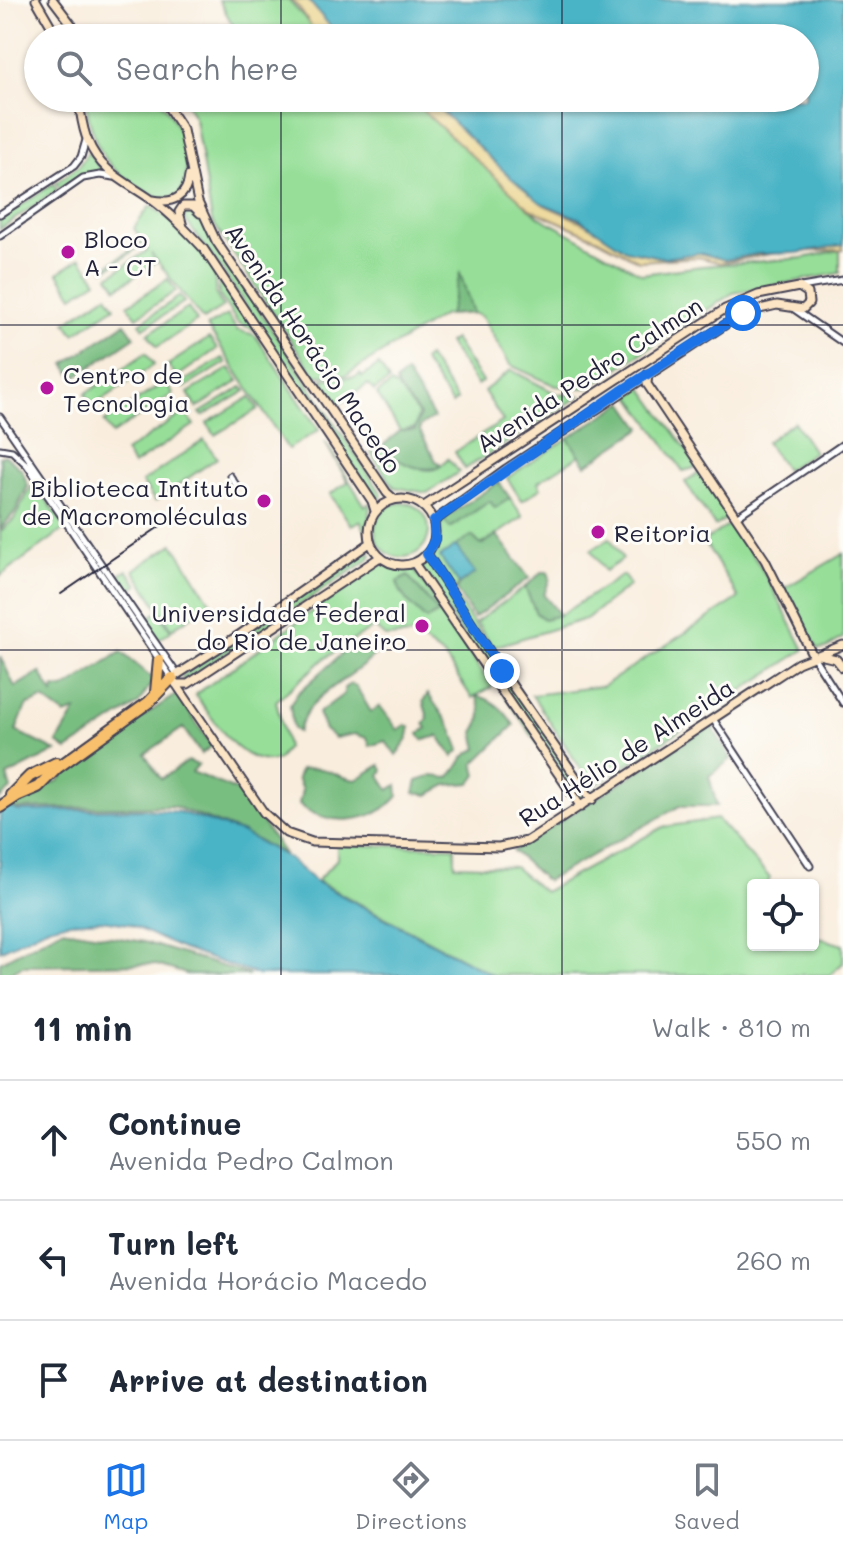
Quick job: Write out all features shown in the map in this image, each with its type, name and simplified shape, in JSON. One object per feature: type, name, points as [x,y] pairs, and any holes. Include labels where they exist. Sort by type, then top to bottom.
[{"type":"highway","points":[[156,692],[159,660]]},
{"type":"highway","points":[[0,805],[38,787],[75,753],[149,702],[156,692],[175,679]]},
{"type":"street","points":[[36,0],[50,24]]},
{"type":"street","points":[[53,0],[71,24]]},
{"type":"street","points":[[81,112],[86,139],[114,177]]},
{"type":"street","name":"Avenida Horácio Macedo","points":[[171,112],[183,130],[189,169],[204,217],[216,241],[394,499]]},
{"type":"street","points":[[0,214],[74,166],[81,157],[86,139]]},
{"type":"street","points":[[151,200],[168,201],[181,196],[188,183],[189,169]]},
{"type":"street","points":[[0,236],[83,178],[100,175],[114,177]]},
{"type":"street","name":"Avenida Horácio Macedo","points":[[114,177],[151,200],[183,227],[226,280],[372,501],[375,511]]},
{"type":"street","points":[[183,227],[179,212],[186,205],[193,206],[204,217]]},
{"type":"street","points":[[799,287],[843,280]]},
{"type":"street","points":[[794,308],[803,309],[810,300],[805,290],[799,287]]},
{"type":"street","name":"Avenida Pedro Calmon","points":[[424,506],[725,309],[758,295],[799,287]]},
{"type":"street","name":"Avenida Pedro Calmon","points":[[434,521],[637,381],[743,313],[777,305],[794,308]]},
{"type":"street","points":[[794,308],[843,343]]},
{"type":"street","points":[[648,374],[647,384],[765,560],[813,656],[843,703]]},
{"type":"street","points":[[637,381],[647,384]]},
{"type":"street","points":[[0,417],[175,679]]},
{"type":"street","points":[[736,517],[843,444]]},
{"type":"street","points":[[0,449],[12,451],[27,465],[159,660],[175,679],[188,684]]},
{"type":"street","points":[[230,476],[238,488]]},
{"type":"street","points":[[394,499],[415,501],[424,506],[434,521],[435,539],[427,554],[414,563],[396,565],[380,557],[370,543],[369,527],[375,511],[394,499]]},
{"type":"street","points":[[175,679],[370,543]]},
{"type":"street","points":[[427,554],[502,671],[592,800]]},
{"type":"street","points":[[186,696],[188,684],[380,557]]},
{"type":"street","points":[[414,563],[581,807]]},
{"type":"street","points":[[836,659],[843,646]]},
{"type":"street","name":"Rua Hélio de Almeida","points":[[175,679],[264,813],[294,837],[312,842],[507,846],[527,841],[813,656],[843,646]]},
{"type":"street","points":[[813,656],[825,655],[836,659],[843,668]]},
{"type":"street","points":[[491,679],[502,671]]},
{"type":"street","points":[[713,719],[810,866]]},
{"type":"green space","points":[[219,0],[288,0],[310,24],[232,24]]},
{"type":"green space","points":[[87,112],[168,112],[179,131],[186,158],[184,184],[178,196],[160,199],[124,178],[104,157]]},
{"type":"green space","points":[[191,112],[424,112],[538,216],[642,274],[804,258],[840,250],[840,273],[733,293],[588,388],[556,386],[510,365],[482,317],[473,313],[444,315],[346,375],[315,376],[212,221],[195,119]]},
{"type":"green space","points":[[88,152],[103,172],[78,177],[60,188],[56,183],[79,166]]},
{"type":"green space","points":[[53,184],[57,190],[0,229],[0,220]]},
{"type":"green space","points":[[150,206],[172,220],[215,267],[215,293],[223,307],[203,320],[151,253],[156,262],[117,288],[109,276],[148,250],[144,244],[104,268],[142,242],[134,228]]},
{"type":"green space","points":[[185,210],[195,211],[382,494],[380,499],[374,497],[184,218]]},
{"type":"green space","points":[[81,258],[97,281],[73,296],[58,273]]},
{"type":"green space","points":[[218,272],[258,331],[238,323],[219,295]]},
{"type":"green space","points":[[460,273],[473,313],[449,315]]},
{"type":"green space","points":[[168,279],[176,291],[137,317],[128,305]]},
{"type":"green space","points":[[107,295],[115,307],[74,334],[66,322]]},
{"type":"green space","points":[[180,296],[184,302],[144,328],[140,323]]},
{"type":"green space","points":[[188,308],[197,321],[157,347],[148,334]]},
{"type":"green space","points":[[227,315],[237,330],[255,335],[319,430],[288,449],[207,326]]},
{"type":"green space","points":[[125,323],[135,337],[74,378],[65,364]]},
{"type":"green space","points":[[209,338],[217,349],[177,377],[168,365]]},
{"type":"green space","points":[[454,339],[482,382],[477,385],[448,343]]},
{"type":"green space","points":[[146,353],[154,365],[93,406],[85,394]]},
{"type":"green space","points":[[428,357],[457,400],[452,404],[423,361]]},
{"type":"green space","points":[[223,358],[226,363],[184,388],[181,383]]},
{"type":"green space","points":[[379,365],[389,381],[374,391],[368,384],[339,404],[322,379],[356,377],[360,374],[362,377]]},
{"type":"green space","points":[[230,368],[239,381],[197,408],[188,393]]},
{"type":"green space","points":[[511,370],[557,394],[580,396],[465,469],[455,452],[503,421],[484,391]]},
{"type":"green space","points":[[406,373],[434,418],[420,426],[420,431],[436,461],[441,464],[438,468],[407,464],[381,447],[400,431],[415,430],[420,415],[398,388],[396,381]]},
{"type":"green space","points":[[165,382],[173,394],[112,434],[104,422]]},
{"type":"green space","points":[[391,384],[398,388],[418,414],[415,428],[400,431],[377,394]]},
{"type":"green space","points":[[242,387],[246,391],[203,416],[200,413]]},
{"type":"green space","points":[[642,387],[699,467],[683,471],[631,396]]},
{"type":"green space","points":[[250,397],[258,409],[215,435],[207,423]]},
{"type":"green space","points":[[624,402],[642,428],[586,465],[568,438]]},
{"type":"green space","points":[[185,412],[194,425],[133,465],[125,452]]},
{"type":"green space","points":[[794,422],[814,452],[786,470],[766,442]]},
{"type":"green space","points":[[568,438],[580,455],[538,482],[541,488],[522,501],[507,478]]},
{"type":"green space","points":[[204,440],[217,458],[155,501],[142,482]]},
{"type":"green space","points":[[325,442],[365,506],[370,503],[367,534],[360,521],[351,525],[330,494],[348,482]]},
{"type":"green space","points":[[381,447],[408,464],[424,469],[438,468],[448,459],[459,472],[427,493],[394,487],[371,453]]},
{"type":"green space","points":[[5,455],[22,470],[28,486],[15,512],[0,529],[0,457]]},
{"type":"green space","points":[[701,471],[730,516],[715,526],[685,482]]},
{"type":"green space","points":[[34,482],[66,528],[0,576],[0,532],[14,519]]},
{"type":"green space","points":[[499,482],[510,498],[495,508],[490,501],[450,528],[443,519]]},
{"type":"green space","points":[[510,498],[523,517],[481,545],[471,536],[440,557],[459,584],[456,590],[432,557],[439,543],[443,519],[450,528],[490,501],[495,508]]},
{"type":"green space","points":[[402,503],[421,511],[429,530],[421,549],[402,557],[383,549],[375,530],[383,511]]},
{"type":"green space","points":[[732,523],[767,577],[804,650],[593,787],[532,695],[603,686],[739,598],[704,541]]},
{"type":"green space","points":[[497,535],[529,578],[474,618],[456,590],[459,584],[475,573],[456,546],[472,536],[481,545]]},
{"type":"green space","points":[[610,538],[623,559],[605,571],[591,550]]},
{"type":"green space","points":[[173,544],[211,603],[172,629],[134,570]]},
{"type":"green space","points":[[367,552],[371,554],[368,560],[183,681],[182,676]]},
{"type":"green space","points":[[427,554],[592,800],[581,807],[414,563]]},
{"type":"green space","points":[[843,554],[843,638],[818,649],[783,589]]},
{"type":"green space","points":[[379,563],[413,568],[492,687],[472,698],[444,656],[415,635],[385,637],[374,627],[324,659],[276,701],[287,747],[278,760],[264,761],[241,750],[230,741],[195,695]]},
{"type":"green space","points":[[127,570],[138,585],[126,593],[115,578]]},
{"type":"green space","points":[[542,572],[548,572],[550,578],[544,595],[560,615],[544,619],[536,613],[525,587]]},
{"type":"green space","points":[[623,575],[630,585],[586,619],[493,647],[476,622],[525,587],[536,613],[544,619],[560,615]]},
{"type":"green space","points":[[408,576],[439,613],[426,620],[409,603],[397,582]]},
{"type":"green space","points":[[158,612],[171,631],[157,641],[143,621]]},
{"type":"green space","points":[[384,644],[374,656],[313,705],[298,732],[293,729],[290,705],[297,694],[346,650]]},
{"type":"green space","points":[[121,652],[154,679],[138,704],[67,750],[57,743],[76,711],[65,715],[43,699],[26,706],[16,731],[56,751],[7,776],[11,789],[0,799],[0,656],[15,687],[40,672],[53,694],[54,688],[64,689]]},
{"type":"green space","points":[[350,684],[356,686],[371,712],[380,706],[398,730],[406,725],[410,727],[407,741],[396,755],[385,741],[370,746],[367,738],[354,734],[335,738],[325,730],[318,713],[344,694],[344,688]]},
{"type":"green space","points":[[177,694],[212,746],[201,754],[183,728],[145,754],[161,779],[188,761],[198,765],[192,772],[240,792],[285,855],[243,833],[173,806],[9,809],[42,787],[59,781],[67,772],[90,758],[90,752]]},
{"type":"green space","points":[[428,694],[451,727],[460,750],[453,757],[439,736],[423,740],[419,734],[427,728],[424,724],[428,718],[423,701]]},
{"type":"green space","points":[[476,696],[498,706],[514,725],[474,764],[477,775],[471,783],[447,785],[428,795],[414,793],[417,781],[433,776],[448,778],[463,758],[478,749],[474,732],[481,714]]},
{"type":"green space","points":[[711,725],[731,759],[709,776],[717,806],[680,806],[546,881],[513,851]]},
{"type":"green space","points":[[380,765],[383,770],[380,776],[389,790],[397,785],[398,796],[377,812],[350,820],[336,819],[310,812],[299,804],[302,790],[297,778],[301,769],[325,770],[356,780]]},
{"type":"green space","points":[[717,819],[770,878],[747,879],[747,951],[819,951],[819,938],[843,945],[843,963],[830,975],[493,975],[317,881],[337,859],[337,845],[455,847],[455,865],[514,867],[544,892],[663,827]]},
{"type":"green space","points":[[62,929],[144,942],[250,975],[190,975],[153,964],[22,966],[0,975],[0,962]]},
{"type":"sand","points":[[291,0],[308,0],[332,24],[310,24]]},
{"type":"sand","points":[[424,112],[448,112],[544,205],[606,233],[843,232],[843,250],[782,252],[721,263],[698,257],[639,261],[530,209]]},
{"type":"water","points":[[308,0],[843,0],[843,245],[725,260],[699,253],[664,258],[626,250],[578,218],[541,203],[443,112],[819,112],[819,24],[328,24]]},
{"type":"water","points":[[456,546],[475,573],[459,584],[440,557]]},
{"type":"water","points":[[0,803],[18,811],[143,809],[180,812],[243,833],[288,858],[316,882],[493,975],[258,975],[182,949],[129,924],[101,920],[48,927],[0,951]]},
{"type":"tram line","points":[[61,594],[162,525]]},
{"type":"place","name":"Bloco A - CT","points":[[68,252]]},
{"type":"place","name":"Centro de Tecnologia","points":[[47,388]]},
{"type":"place","name":"Biblioteca Intituto de Macromoléculas","points":[[264,501]]},
{"type":"place","name":"Reitoria","points":[[598,532]]},
{"type":"place","name":"Universidade Federal do Rio de Janeiro","points":[[422,626]]},
{"type":"route","points":[[502,671],[427,554],[435,539],[434,521],[621,391],[743,313]]}]
